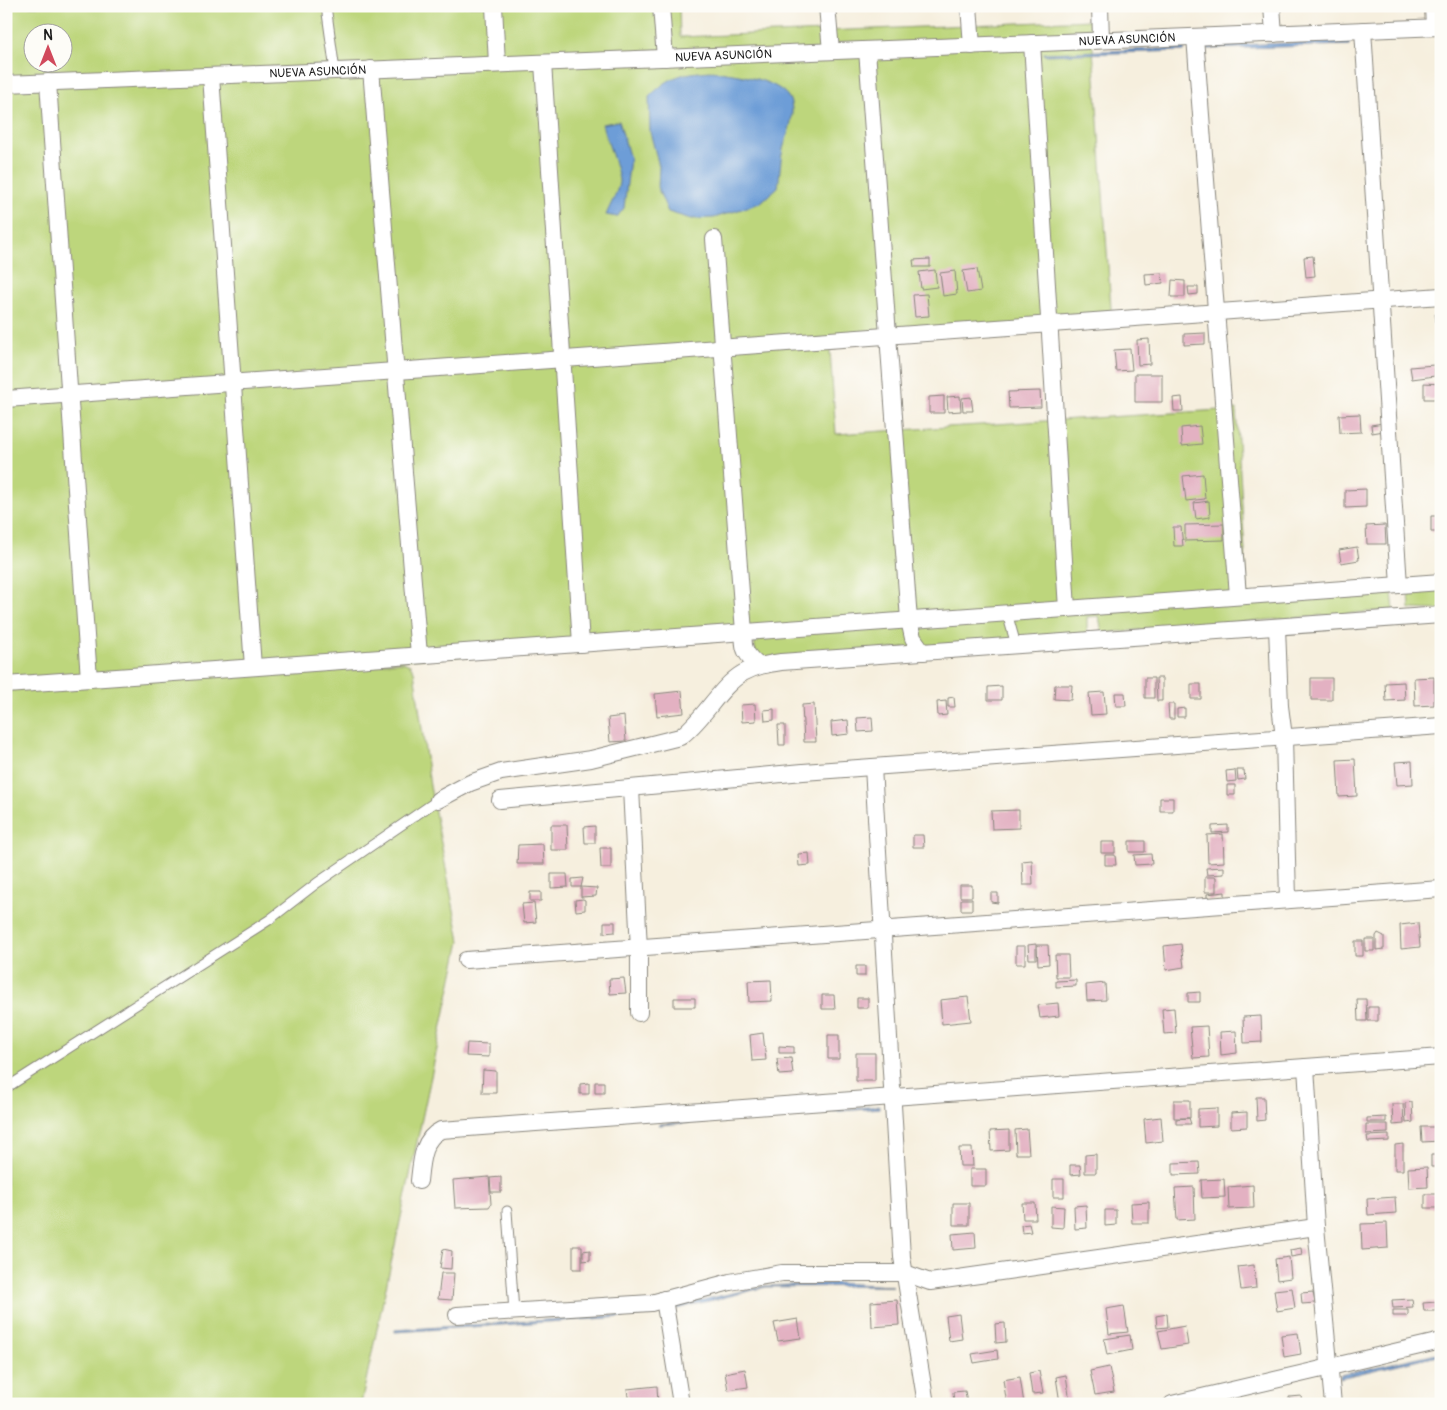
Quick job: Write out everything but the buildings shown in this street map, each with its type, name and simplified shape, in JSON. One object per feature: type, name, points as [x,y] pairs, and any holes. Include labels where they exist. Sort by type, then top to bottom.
[{"type":"street","points":[[494,6],[497,64]]},
{"type":"street","points":[[661,6],[665,58]]},
{"type":"street","points":[[827,6],[831,51]]},
{"type":"street","points":[[969,6],[972,46]]},
{"type":"street","points":[[1100,6],[1101,40]]},
{"type":"street","points":[[1272,6],[1274,34]]},
{"type":"street","points":[[1433,6],[1438,27]]},
{"type":"street","name":"NUEVA ASUNCIÓN","points":[[6,84],[1438,27]]},
{"type":"street","points":[[1363,30],[1379,301],[1399,585]]},
{"type":"street","points":[[1195,37],[1238,596]]},
{"type":"street","points":[[1032,43],[1067,608]]},
{"type":"street","points":[[867,50],[909,620],[913,638],[923,652]]},
{"type":"street","points":[[543,63],[581,644]]},
{"type":"street","points":[[371,70],[419,655]]},
{"type":"street","points":[[211,76],[253,667]]},
{"type":"street","points":[[48,82],[90,679]]},
{"type":"street","points":[[714,239],[744,632],[743,645],[746,655],[759,666]]},
{"type":"street","points":[[6,399],[1441,296]]},
{"type":"street","points":[[6,685],[1441,582]]},
{"type":"street","points":[[438,800],[470,783],[501,772],[591,760],[680,737],[691,729],[742,673],[759,666],[781,662],[1441,615]]},
{"type":"street","points":[[1276,627],[1280,706],[1284,737],[1288,900]]},
{"type":"street","points":[[500,800],[873,767],[1441,726]]},
{"type":"street","points":[[873,767],[905,1273],[926,1404]]},
{"type":"street","points":[[630,788],[639,949],[639,1013]]},
{"type":"street","points":[[466,960],[639,949],[1441,889]]},
{"type":"street","points":[[419,1181],[421,1156],[430,1138],[442,1130],[1441,1057]]},
{"type":"street","points":[[1306,1067],[1316,1227],[1333,1404]]},
{"type":"street","points":[[457,1315],[651,1303],[754,1276],[782,1273],[905,1273],[930,1282],[1316,1227]]},
{"type":"street","points":[[664,1299],[681,1404]]},
{"type":"street","points":[[1172,1404],[1441,1341]]},
{"type":"lane","points":[[326,6],[335,71]]},
{"type":"lane","points":[[1006,613],[1016,645]]},
{"type":"lane","points":[[6,1088],[269,920],[317,883],[438,800]]},
{"type":"lane","points":[[507,1211],[514,1312]]},
{"type":"green space","points":[[6,6],[679,6],[680,37],[1091,20],[1112,323],[829,338],[836,434],[1236,409],[1248,601],[1392,592],[1394,610],[1102,633],[1099,616],[1087,617],[1087,633],[756,660],[754,638],[6,685]]},
{"type":"green space","points":[[1441,588],[1441,610],[1410,609],[1409,592]]},
{"type":"green space","points":[[403,662],[410,665],[414,671],[430,786],[460,941],[361,1404],[6,1404],[6,687]]},
{"type":"water","points":[[1349,41],[1349,45],[1205,49],[1205,46]]},
{"type":"water","points":[[1185,48],[1184,51],[1044,55],[1044,53]]},
{"type":"water","points":[[712,71],[757,79],[779,88],[787,95],[791,103],[791,120],[782,154],[778,187],[760,203],[714,218],[691,219],[668,212],[658,189],[659,166],[650,132],[649,97],[664,84],[678,76]]},
{"type":"water","points":[[619,121],[630,159],[624,208],[617,217],[606,215],[616,194],[619,178],[602,124]]},
{"type":"water","points":[[880,1106],[880,1108],[659,1125],[659,1124]]},
{"type":"water","points":[[836,1283],[892,1286],[766,1287],[676,1309],[676,1306],[764,1286]]},
{"type":"water","points":[[651,1313],[652,1315],[395,1332],[395,1330]]},
{"type":"water","points":[[1441,1352],[1441,1354],[1340,1378],[1340,1375]]}]
